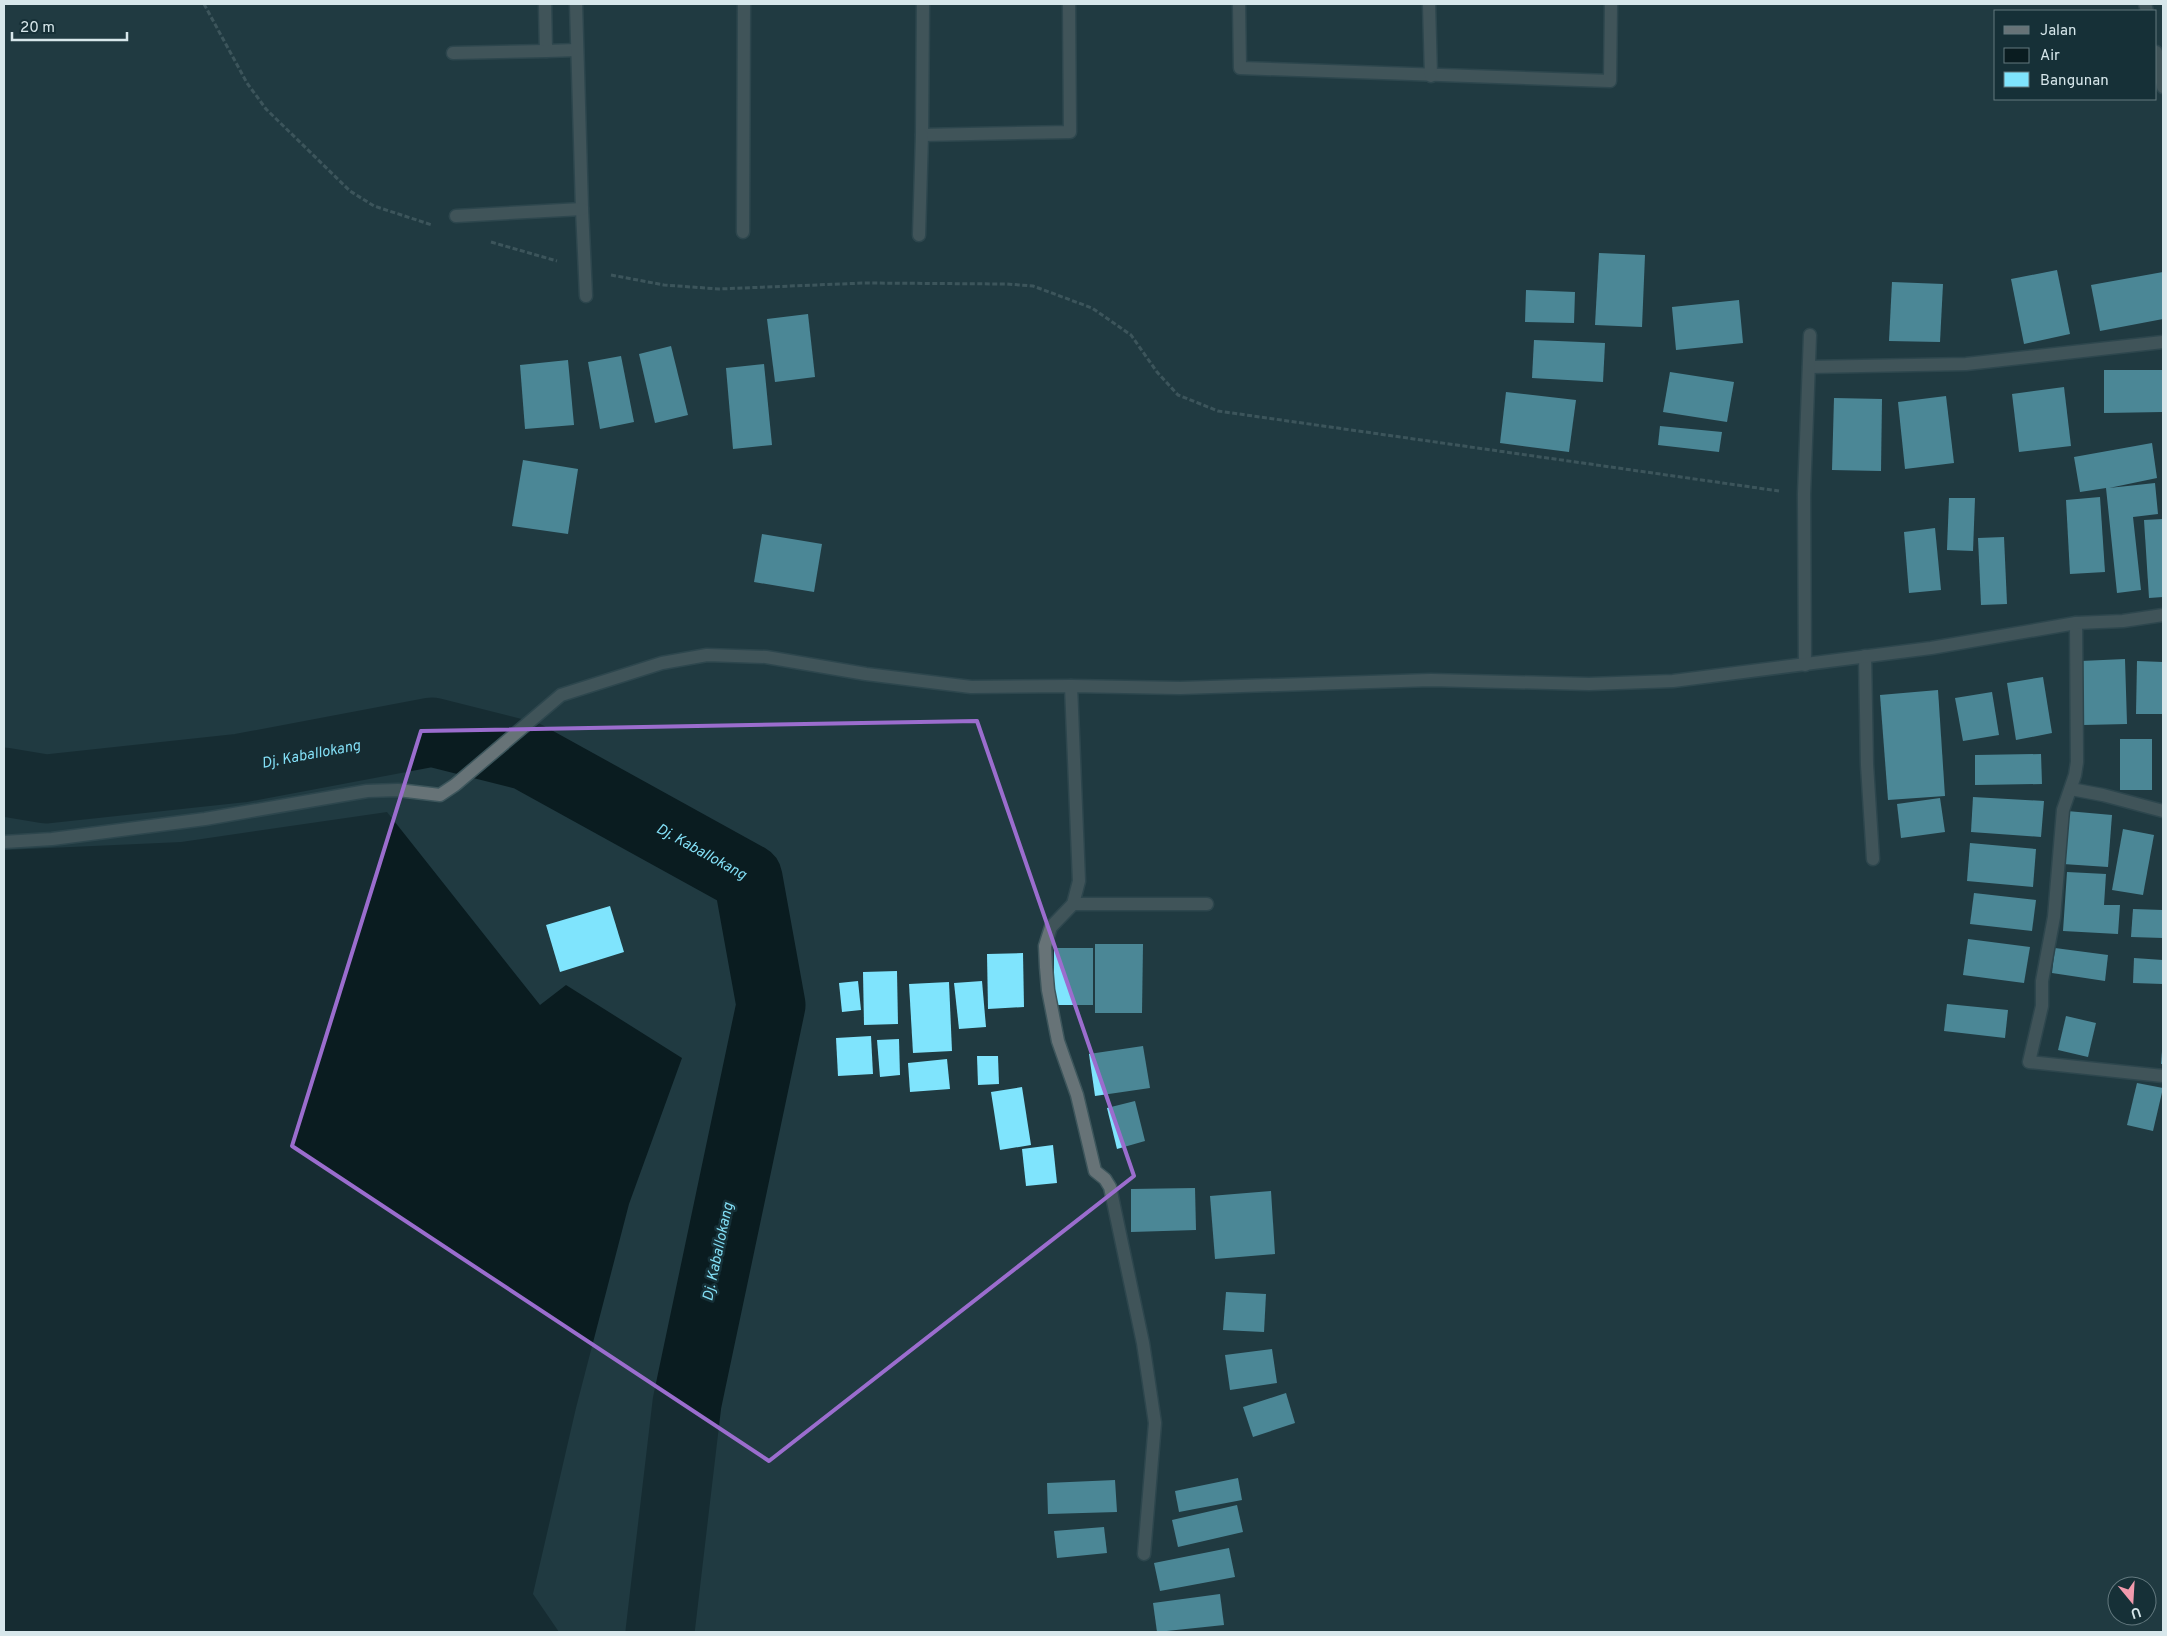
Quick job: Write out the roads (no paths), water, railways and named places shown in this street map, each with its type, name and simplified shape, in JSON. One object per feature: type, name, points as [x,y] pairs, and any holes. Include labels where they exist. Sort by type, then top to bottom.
[{"type":"street","points":[[544,4],[546,50]]},
{"type":"street","points":[[576,4],[586,296]]},
{"type":"street","points":[[743,232],[744,4]]},
{"type":"street","points":[[919,235],[923,4]]},
{"type":"street","points":[[922,134],[1070,132],[1069,4]]},
{"type":"street","points":[[1239,4],[1240,68],[1610,81],[1612,4]]},
{"type":"street","points":[[1430,4],[1431,76]]},
{"type":"street","points":[[453,53],[577,50]]},
{"type":"street","points":[[2157,57],[2163,87]]},
{"type":"street","points":[[456,216],[582,209]]},
{"type":"street","points":[[1805,665],[1804,494],[1810,335]]},
{"type":"street","points":[[1809,367],[1966,364],[2163,342]]},
{"type":"street","points":[[4,842],[52,839],[205,819],[367,791],[398,790],[440,795],[455,785],[561,695],[662,663],[707,655],[766,657],[866,674],[971,687],[1180,688],[1431,680],[1599,684],[1673,681],[1805,665],[1931,648],[2076,623],[2123,621],[2163,615]]},
{"type":"street","points":[[2076,623],[2077,762],[2071,789],[2063,810],[2054,917],[2042,981],[2042,1006],[2030,1062],[2163,1076]]},
{"type":"street","points":[[1865,656],[1867,765],[1873,859]]},
{"type":"street","points":[[1071,686],[1079,881],[1073,904],[1051,927],[1048,937],[1046,946],[1048,990],[1058,1042],[1077,1095],[1095,1171],[1105,1179],[1111,1193],[1143,1342],[1155,1423],[1144,1554]]},
{"type":"street","points":[[2071,789],[2103,795],[2163,811]]},
{"type":"street","points":[[1073,904],[1208,904]]},
{"type":"water","points":[[387,812],[540,1005],[566,985],[682,1058],[629,1204],[576,1408],[533,1594],[559,1632],[4,1632],[4,850],[181,842]]},
{"type":"waterway","name":"Dj. Kaballokang","points":[[4,782],[46,789],[241,768],[432,732],[527,756],[748,878],[771,1005],[687,1403],[660,1632]]}]
